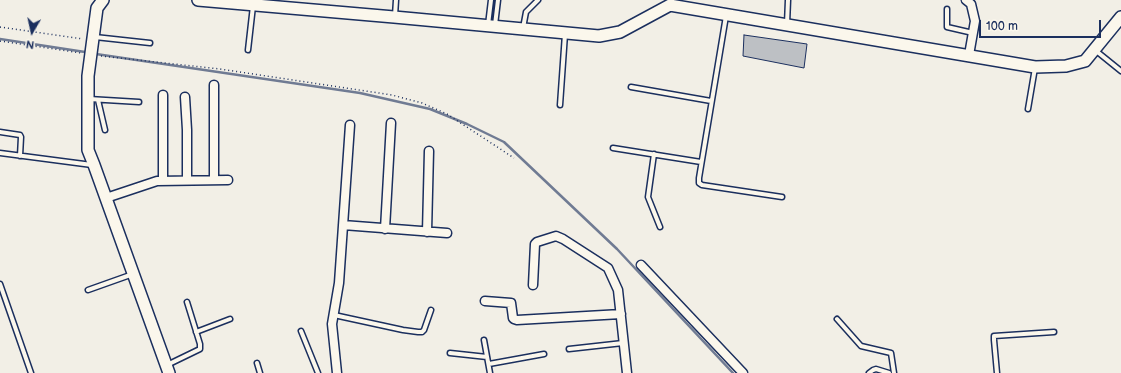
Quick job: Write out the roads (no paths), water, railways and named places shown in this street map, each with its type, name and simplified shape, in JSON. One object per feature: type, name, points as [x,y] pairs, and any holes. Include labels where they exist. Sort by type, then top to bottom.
[{"type":"street","points":[[103,0],[97,8],[88,76],[93,99],[88,150],[167,369]]},
{"type":"street","points":[[198,0],[253,5],[276,4],[394,17],[599,36],[620,32],[670,2],[1035,67],[1066,66],[1085,61],[1121,17]]},
{"type":"street","points":[[966,0],[971,4],[975,21],[969,55]]},
{"type":"street","points":[[214,85],[214,180]]},
{"type":"street","points":[[163,95],[163,180]]},
{"type":"street","points":[[186,97],[187,180]]},
{"type":"street","points":[[385,229],[391,123]]},
{"type":"street","points":[[337,373],[332,324],[339,288],[350,125]]},
{"type":"street","points":[[427,232],[429,150]]},
{"type":"street","points":[[106,198],[163,180],[228,180]]},
{"type":"street","points":[[343,226],[447,233]]},
{"type":"street","points":[[533,285],[535,244],[556,236],[608,268],[618,290],[627,373]]},
{"type":"street","points":[[641,265],[743,373]]},
{"type":"street","points":[[485,301],[511,303],[513,318],[517,320],[620,314]]},
{"type":"lane","points":[[394,17],[396,0]]},
{"type":"lane","points":[[491,0],[492,26]]},
{"type":"lane","points":[[492,26],[498,0]]},
{"type":"lane","points":[[522,29],[526,12],[538,0]]},
{"type":"lane","points":[[787,24],[788,0]]},
{"type":"lane","points":[[248,50],[253,5]]},
{"type":"lane","points":[[947,9],[947,27],[973,33]]},
{"type":"lane","points":[[726,13],[701,162],[699,183],[702,185],[782,197]]},
{"type":"lane","points":[[560,105],[565,33]]},
{"type":"lane","points":[[93,38],[150,44]]},
{"type":"lane","points":[[1095,49],[1121,71]]},
{"type":"lane","points":[[1028,109],[1035,67]]},
{"type":"lane","points":[[631,87],[711,101]]},
{"type":"lane","points":[[105,130],[93,99],[139,102]]},
{"type":"lane","points":[[0,132],[21,136],[20,156]]},
{"type":"lane","points":[[613,148],[701,162]]},
{"type":"lane","points":[[0,153],[94,165]]},
{"type":"lane","points":[[654,154],[648,197],[660,227]]},
{"type":"lane","points":[[88,290],[133,273]]},
{"type":"lane","points":[[0,284],[31,373]]},
{"type":"lane","points":[[167,369],[200,349],[200,344],[187,302]]},
{"type":"lane","points":[[334,315],[403,330],[422,332],[431,310]]},
{"type":"lane","points":[[196,332],[230,319]]},
{"type":"lane","points":[[837,319],[861,346],[891,353],[894,373]]},
{"type":"lane","points":[[301,331],[318,373]]},
{"type":"lane","points":[[997,373],[994,336],[1054,332]]},
{"type":"lane","points":[[484,340],[490,373]]},
{"type":"lane","points":[[569,349],[624,343]]},
{"type":"lane","points":[[450,353],[487,357]]},
{"type":"lane","points":[[488,364],[544,354]]},
{"type":"lane","points":[[257,363],[260,373]]},
{"type":"lane","points":[[870,373],[876,369],[889,373]]},
{"type":"waterway","points":[[0,39],[85,52]]},
{"type":"waterway","points":[[96,54],[360,93],[430,109],[467,124],[504,142],[617,249],[733,373]]}]
